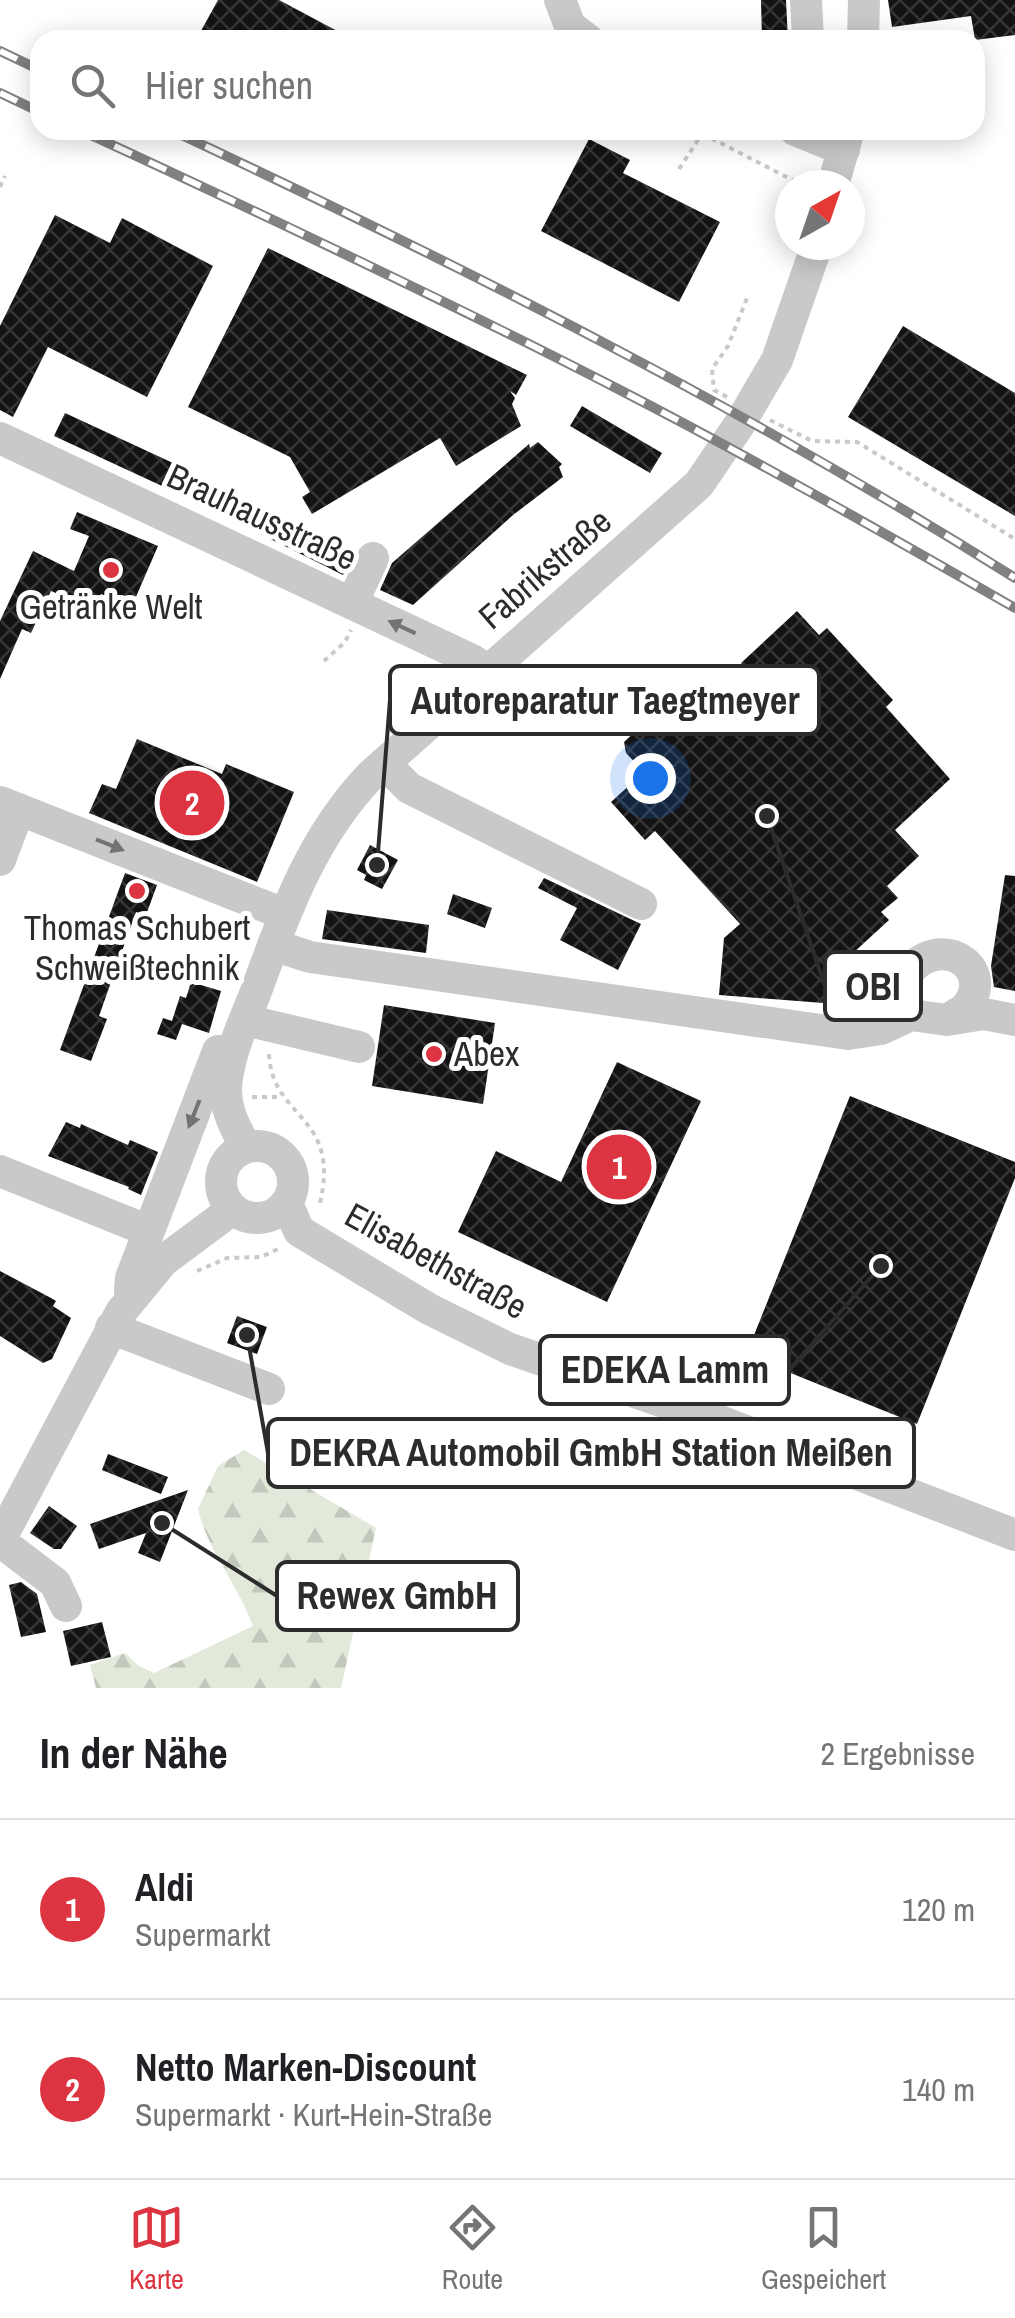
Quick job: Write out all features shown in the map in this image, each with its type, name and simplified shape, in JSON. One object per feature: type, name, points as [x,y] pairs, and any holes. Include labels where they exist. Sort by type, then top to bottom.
[{"type":"street","points":[[560,0],[575,30]]},
{"type":"street","points":[[806,0],[808,30]]},
{"type":"street","points":[[863,30],[864,0]]},
{"type":"street","points":[[838,170],[846,140]]},
{"type":"street","name":"Fabrikstraße","points":[[246,1148],[228,1112],[228,1071],[279,930],[316,846],[336,815],[384,763],[699,484],[777,360],[811,260]]},
{"type":"street","name":"Brauhausstraße","points":[[0,438],[472,660],[529,713]]},
{"type":"street","points":[[357,606],[372,558]]},
{"type":"street","points":[[384,763],[409,788],[640,904]]},
{"type":"street","points":[[0,860],[9,806],[279,930],[310,957],[848,1034],[881,1030],[911,1016],[947,1020],[984,1014],[1015,1020]]},
{"type":"street","points":[[130,1300],[131,1278],[244,981],[279,930]]},
{"type":"street","points":[[881,1030],[898,987],[911,968],[926,956],[944,953],[958,956],[970,966],[974,987],[967,1006],[947,1020]]},
{"type":"street","points":[[244,1020],[359,1047]]},
{"type":"street","points":[[246,1148],[271,1149],[289,1165],[293,1188],[288,1203],[268,1217],[256,1219],[233,1210],[221,1188],[231,1157],[246,1148]]},
{"type":"street","points":[[0,1172],[149,1231]]},
{"type":"street","name":"Elisabethstraße","points":[[288,1203],[299,1232],[429,1309],[510,1349],[725,1423],[1015,1535]]},
{"type":"street","points":[[66,1606],[55,1582],[0,1541],[110,1328],[163,1261],[233,1210]]},
{"type":"street","points":[[110,1328],[270,1389]]},
{"type":"path","points":[[679,169],[698,140]]},
{"type":"path","points":[[714,140],[775,171]]},
{"type":"path","points":[[0,186],[5,176]]},
{"type":"path","points":[[730,398],[714,390],[712,368],[728,346],[747,298]]},
{"type":"path","points":[[762,416],[812,441],[858,442],[1015,539]]},
{"type":"path","points":[[324,661],[345,642],[357,606]]},
{"type":"green space","points":[[244,1450],[376,1528],[341,1688],[96,1688],[90,1665],[125,1653],[154,1673],[253,1626],[208,1538],[198,1509],[218,1466]]},
{"type":"building","points":[[218,0],[279,0],[335,30],[202,30]]},
{"type":"building","points":[[761,0],[786,0],[788,30],[762,30]]},
{"type":"building","points":[[888,0],[1015,0],[1015,35],[985,39],[985,30],[973,30],[971,16],[892,27]]},
{"type":"building","points":[[588,140],[630,160],[623,173],[720,222],[679,302],[541,231]]},
{"type":"building","points":[[55,215],[110,243],[122,218],[213,266],[147,397],[48,347],[13,417],[0,410],[0,326]]},
{"type":"building","points":[[268,248],[527,375],[516,395],[510,391],[521,426],[456,466],[440,438],[312,514],[302,497],[310,492],[290,457],[188,407]]},
{"type":"building","points":[[903,326],[1015,393],[1015,516],[848,417]]},
{"type":"building","points":[[582,406],[662,453],[650,473],[570,426]]},
{"type":"building","points":[[65,413],[186,469],[175,492],[54,436]]},
{"type":"building","points":[[538,442],[562,464],[559,467],[563,477],[513,515],[413,605],[380,590],[392,563],[529,444],[530,448]]},
{"type":"building","points":[[223,492],[352,556],[343,575],[214,511]]},
{"type":"building","points":[[77,512],[158,546],[132,606],[101,594],[94,609],[51,591],[31,633],[22,629],[0,679],[0,621],[33,551],[74,571],[89,536],[70,529]]},
{"type":"building","points":[[797,611],[819,635],[827,628],[893,700],[886,707],[950,779],[895,830],[919,856],[887,886],[898,898],[881,912],[889,920],[852,954],[849,1005],[719,995],[724,938],[740,924],[655,831],[645,840],[611,802],[644,772],[626,753],[624,742],[638,729],[651,731],[685,699],[696,711],[712,696],[719,704],[751,674],[741,663]]},
{"type":"building","points":[[137,739],[222,774],[226,764],[294,792],[257,882],[89,813],[102,784],[116,789]]},
{"type":"building","points":[[370,845],[398,860],[382,889],[364,880],[366,875],[357,870]]},
{"type":"building","points":[[125,873],[157,885],[146,915],[136,912],[99,1016],[107,1019],[91,1061],[60,1050]]},
{"type":"building","points":[[1005,875],[1015,876],[1015,991],[994,987],[991,966]]},
{"type":"building","points":[[544,878],[641,924],[618,970],[560,940],[577,908],[538,888]]},
{"type":"building","points":[[453,894],[492,908],[485,928],[447,914]]},
{"type":"building","points":[[327,910],[429,925],[426,953],[322,939]]},
{"type":"building","points":[[191,982],[221,991],[209,1033],[182,1024],[176,1040],[157,1034],[163,1018],[172,1021],[180,996],[186,998]]},
{"type":"building","name":"Abex","points":[[384,1005],[495,1023],[483,1104],[372,1086]]},
{"type":"building","points":[[617,1062],[701,1101],[607,1302],[458,1232],[496,1151],[561,1182]]},
{"type":"building","points":[[850,1096],[1015,1162],[1015,1178],[917,1424],[746,1355]]},
{"type":"building","points":[[66,1122],[158,1152],[141,1195],[48,1156]]},
{"type":"building","points":[[0,1271],[56,1301],[53,1306],[71,1318],[52,1359],[43,1363],[0,1336]]},
{"type":"building","points":[[237,1316],[267,1327],[257,1354],[227,1343]]},
{"type":"building","points":[[108,1454],[168,1477],[161,1494],[102,1470]]},
{"type":"building","points":[[188,1490],[160,1562],[138,1553],[146,1533],[99,1549],[90,1524]]},
{"type":"building","points":[[49,1506],[77,1526],[61,1549],[54,1549],[30,1533]]},
{"type":"building","points":[[21,1582],[37,1594],[46,1632],[21,1637],[9,1585]]},
{"type":"building","points":[[102,1622],[111,1657],[71,1666],[63,1631]]},
{"type":"railway","points":[[0,51],[30,65]]},
{"type":"railway","points":[[0,93],[30,107]]},
{"type":"railway","points":[[101,140],[350,256],[618,389],[1015,608]]},
{"type":"railway","points":[[192,140],[600,341],[809,455],[1015,578]]},
{"type":"place","name":"Getränke Welt","points":[[111,570]]},
{"type":"place","name":"Netto Marken-Discount","points":[[192,803]]},
{"type":"place","name":"OBI","points":[[767,816]]},
{"type":"place","name":"Autoreparatur Taegtmeyer","points":[[377,865]]},
{"type":"place","name":"Thomas Schubert Schweißtechnik","points":[[137,891]]},
{"type":"place","name":"Abex","points":[[434,1054]]},
{"type":"place","name":"Aldi","points":[[619,1167]]},
{"type":"place","name":"EDEKA Lamm","points":[[881,1266]]},
{"type":"place","name":"DEKRA Automobil GmbH Station Meißen","points":[[247,1335]]},
{"type":"place","name":"Rewex GmbH","points":[[162,1523]]}]
